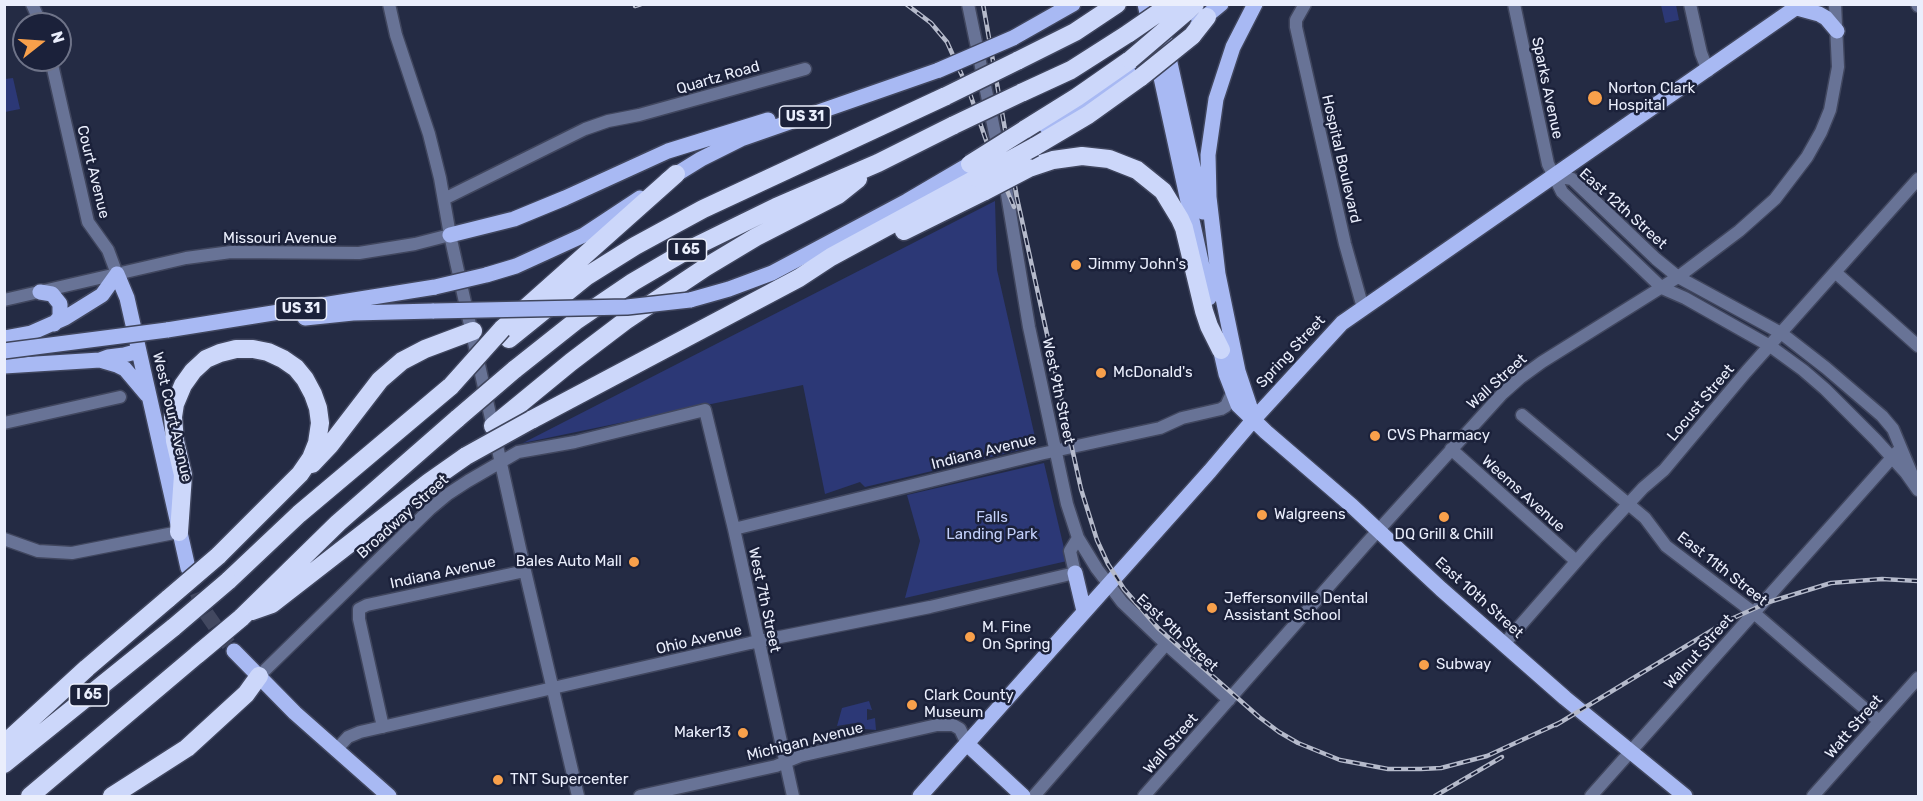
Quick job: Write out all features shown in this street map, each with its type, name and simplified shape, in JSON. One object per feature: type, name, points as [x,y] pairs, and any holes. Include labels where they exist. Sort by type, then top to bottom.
[{"type":"highway","name":"I 65","points":[[4,764],[228,581],[299,514],[451,386],[506,334],[587,276],[703,209],[1017,61],[1075,32],[1118,4]]},
{"type":"highway","name":"I 65","points":[[30,796],[243,615],[338,523],[514,370],[577,320],[633,282],[686,251],[776,207],[879,163],[1071,70],[1129,33],[1190,18]]},
{"type":"highway","points":[[243,615],[272,604],[466,456],[799,278],[836,264],[977,178],[1077,97],[1136,69],[1190,18]]},
{"type":"highway","points":[[977,178],[1029,168],[1053,160],[1082,156],[1108,159],[1137,170],[1162,191],[1184,228],[1204,311],[1221,350]]},
{"type":"highway","points":[[493,426],[571,362],[626,321],[706,267],[756,237],[838,195],[879,163]]},
{"type":"highway","points":[[506,334],[676,174]]},
{"type":"highway","points":[[4,744],[87,668],[218,556],[330,445],[380,380],[402,361],[425,349],[473,331]]},
{"type":"highway","points":[[179,532],[183,475],[173,429],[173,411],[183,385],[193,371],[206,359],[220,353],[236,349],[276,355],[297,368],[313,394],[320,423],[317,443],[311,458],[300,474],[282,493]]},
{"type":"highway","points":[[112,796],[187,748],[246,694],[259,676]]},
{"type":"main road","name":"US 31","points":[[4,351],[167,330],[435,287],[516,266],[584,235],[676,174],[741,139],[939,70],[1013,38],[1073,4]]},
{"type":"main road","points":[[1145,4],[1232,393]]},
{"type":"main road","points":[[1158,4],[1238,371],[1254,419]]},
{"type":"main road","points":[[1190,18],[1221,4]]},
{"type":"main road","points":[[1218,274],[1209,197],[1210,131],[1216,99],[1233,47],[1255,4]]},
{"type":"main road","points":[[1799,6],[1820,14],[1837,31]]},
{"type":"main road","name":"Spring Street","points":[[920,796],[1342,323],[1799,6]]},
{"type":"main road","points":[[450,235],[514,219],[668,151],[850,95],[886,90]]},
{"type":"main road","name":"US 31","points":[[167,330],[353,313],[615,307],[690,300],[729,289],[771,273],[823,246],[977,178]]},
{"type":"main road","points":[[10,337],[31,333],[54,324],[102,295],[117,274]]},
{"type":"main road","name":"West Court Avenue","points":[[117,274],[127,298],[188,568]]},
{"type":"main road","points":[[40,292],[52,294],[60,304],[60,317],[54,324]]},
{"type":"main road","points":[[11,365],[100,360],[139,351]]},
{"type":"main road","points":[[100,360],[125,369],[149,398]]},
{"type":"main road","name":"East 10th Street","points":[[1232,393],[1238,405],[1266,432],[1504,644],[1580,711],[1685,796]]},
{"type":"main road","points":[[1075,573],[1084,611]]},
{"type":"main road","points":[[234,651],[336,750],[389,796]]},
{"type":"main road","points":[[967,744],[1023,796]]},
{"type":"street","points":[[389,4],[396,35],[429,134],[500,461],[578,796]]},
{"type":"street","name":"West 9th Street","points":[[968,4],[1008,195],[1029,327],[1067,504],[1078,538],[1109,584]]},
{"type":"street","name":"Sparks Avenue","points":[[1514,4],[1548,164],[1554,176]]},
{"type":"street","points":[[1690,4],[1701,53],[1708,71]]},
{"type":"street","name":"Wall Street","points":[[1144,796],[1490,405],[1525,374],[1678,277],[1765,209],[1784,189],[1804,162],[1825,121],[1835,90],[1838,67],[1835,4]]},
{"type":"street","name":"Hospital Boulevard","points":[[1302,10],[1296,20],[1300,48],[1345,244],[1363,308]]},
{"type":"street","name":"Quartz Road","points":[[444,199],[585,129],[806,69]]},
{"type":"street","name":"Court Avenue","points":[[54,72],[88,222],[108,250],[117,274]]},
{"type":"street","name":"East 12th Street","points":[[1554,176],[1572,179],[1678,277],[1781,333],[1882,416],[1893,429],[1902,447],[1918,491]]},
{"type":"street","name":"East 12th Street","points":[[1554,176],[1562,192],[1662,288],[1685,298],[1770,346],[1825,389],[1876,440],[1918,491]]},
{"type":"street","name":"Locust Street","points":[[1504,644],[1643,488],[1664,470],[1781,333],[1918,181]]},
{"type":"street","name":"Missouri Avenue","points":[[4,300],[186,258],[231,252],[358,253],[415,244],[450,235]]},
{"type":"street","points":[[1835,272],[1918,346]]},
{"type":"street","name":"Indiana Avenue","points":[[734,530],[1055,450],[1160,428],[1182,418],[1221,409],[1226,406],[1232,393]]},
{"type":"street","points":[[4,423],[120,397]]},
{"type":"street","name":"Broadway Street","points":[[259,676],[430,509],[459,486],[500,461],[518,452],[575,442],[705,410]]},
{"type":"street","name":"West 7th Street","points":[[705,410],[793,796]]},
{"type":"street","name":"East 11th Street","points":[[1522,415],[1645,518],[1666,546],[1754,613],[1879,721]]},
{"type":"street","name":"Walnut Street","points":[[1591,796],[1902,447]]},
{"type":"street","name":"Weems Avenue","points":[[1450,449],[1576,561]]},
{"type":"street","points":[[4,539],[38,551],[72,553],[179,532]]},
{"type":"street","points":[[1075,573],[1070,551],[1078,538]]},
{"type":"street","name":"Indiana Avenue","points":[[383,727],[358,619],[359,609],[368,605],[525,571]]},
{"type":"street","name":"Ohio Avenue","points":[[336,750],[348,737],[360,732],[1075,573]]},
{"type":"street","name":"East 9th Street","points":[[1109,584],[1122,602],[1229,700]]},
{"type":"street","points":[[1034,796],[1166,644]]},
{"type":"street","name":"Watt Street","points":[[1813,796],[1918,678]]},
{"type":"street","name":"Michigan Avenue","points":[[640,796],[786,763],[801,756],[945,724],[960,729],[967,744]]},
{"type":"green space","points":[[1661,5],[1676,5],[1679,20],[1665,23]]},
{"type":"green space","points":[[13,78],[20,109],[5,112],[5,79]]},
{"type":"green space","points":[[995,201],[997,270],[1037,446],[865,487],[860,482],[825,494],[803,385],[523,443]]},
{"type":"green space","name":"Falls Landing Park","points":[[1044,463],[1067,561],[905,598],[920,541],[907,495]]},
{"type":"green space","points":[[869,701],[872,710],[867,709],[867,720],[875,718],[876,730],[864,729],[855,723],[837,726],[842,708]]},
{"type":"tunnel","points":[[189,571],[204,610],[234,651]]},
{"type":"railway","points":[[635,6],[641,4]]},
{"type":"railway","points":[[906,4],[931,23],[947,42],[969,91],[987,143],[1014,207]]},
{"type":"railway","points":[[983,4],[1017,198],[1081,489],[1097,540],[1108,564],[1124,589],[1158,628],[1259,717],[1298,743],[1340,760],[1388,769],[1441,768],[1487,756],[1561,722]]},
{"type":"railway","points":[[1556,725],[1729,620],[1769,602],[1831,583],[1882,579],[1918,581]]},
{"type":"railway","points":[[1435,796],[1502,757]]},
{"type":"place","name":"Norton Clark Hospital","points":[[1595,98]]},
{"type":"place","name":"Jimmy John's","points":[[1076,265]]},
{"type":"place","name":"McDonald's","points":[[1101,373]]},
{"type":"place","name":"CVS Pharmacy","points":[[1375,436]]},
{"type":"place","name":"Walgreens","points":[[1262,515]]},
{"type":"place","name":"DQ Grill & Chill","points":[[1444,517]]},
{"type":"place","name":"Bales Auto Mall","points":[[634,562]]},
{"type":"place","name":"Jeffersonville Dental Assistant School","points":[[1212,608]]},
{"type":"place","name":"M. Fine On Spring","points":[[970,637]]},
{"type":"place","name":"Subway","points":[[1424,665]]},
{"type":"place","name":"Clark County Museum","points":[[912,705]]},
{"type":"place","name":"Maker13","points":[[743,733]]},
{"type":"place","name":"TNT Supercenter","points":[[498,780]]}]
